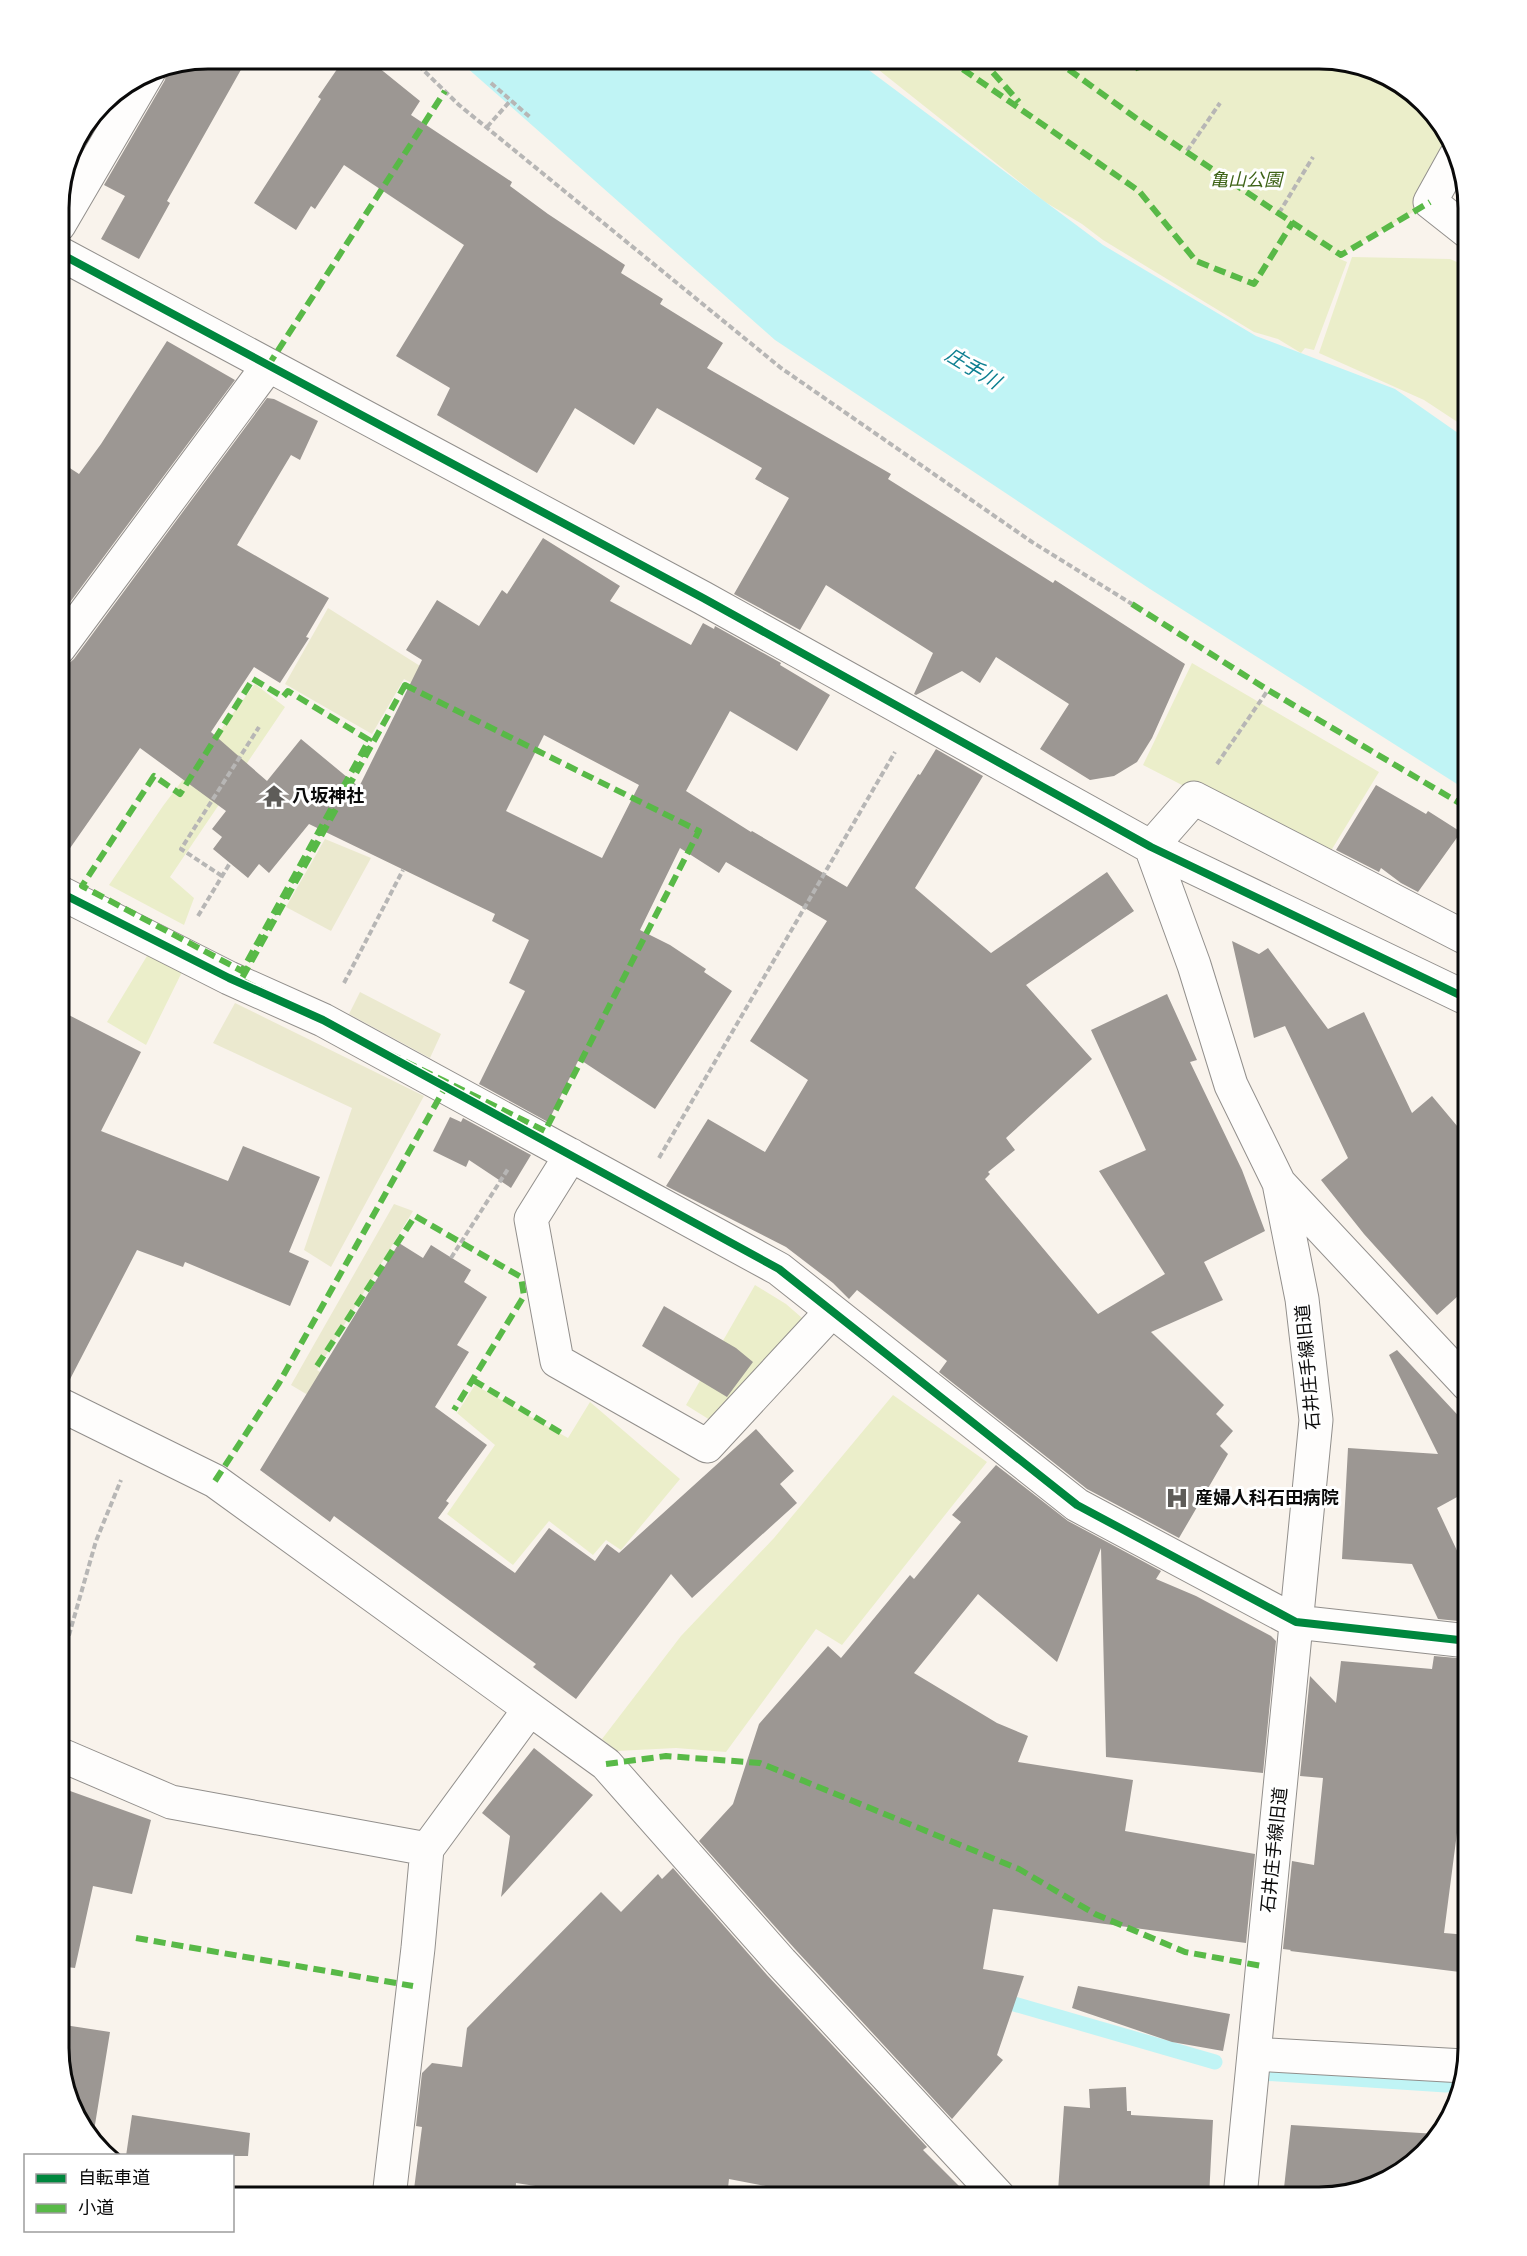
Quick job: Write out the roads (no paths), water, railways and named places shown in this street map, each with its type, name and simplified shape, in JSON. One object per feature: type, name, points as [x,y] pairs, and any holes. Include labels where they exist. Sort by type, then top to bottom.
[{"type":"street","points":[[69,208],[140,87]]},
{"type":"street","points":[[1451,166],[1430,202],[1458,224]]},
{"type":"street","points":[[69,258],[703,598],[1151,847],[1458,994]]},
{"type":"street","points":[[69,635],[268,366]]},
{"type":"street","points":[[1151,847],[1194,798],[1458,934]]},
{"type":"street","name":"石井庄手線旧道","points":[[1151,847],[1194,965],[1231,1085],[1279,1183],[1302,1299],[1316,1420],[1241,2187]]},
{"type":"street","points":[[69,897],[176,952],[323,1020],[779,1269],[1077,1505],[1296,1622],[1458,1640]]},
{"type":"street","points":[[571,1155],[531,1220],[557,1361],[707,1446],[832,1311]]},
{"type":"street","points":[[1279,1183],[1458,1374]]},
{"type":"street","points":[[69,1409],[215,1481],[606,1764],[781,1962],[990,2187]]},
{"type":"street","points":[[390,2187],[427,1849],[529,1710]]},
{"type":"street","points":[[69,1759],[171,1802],[427,1849]]},
{"type":"street","points":[[1254,2054],[1457,2066]]},
{"type":"water","name":"庄手川","points":[[468,69],[867,69],[1103,245],[1256,336],[1395,389],[1458,433],[1458,785],[1150,589],[775,340]]},
{"type":"waterway","points":[[997,1999],[1215,2062]]},
{"type":"waterway","points":[[1262,2073],[1446,2085]]},
{"type":"place","name":"八坂神社","points":[[274,796]]},
{"type":"place","name":"産婦人科石田病院","points":[[1177,1498]]},
{"type":"park label","name":"亀山公園","points":[[1246,180]]}]
